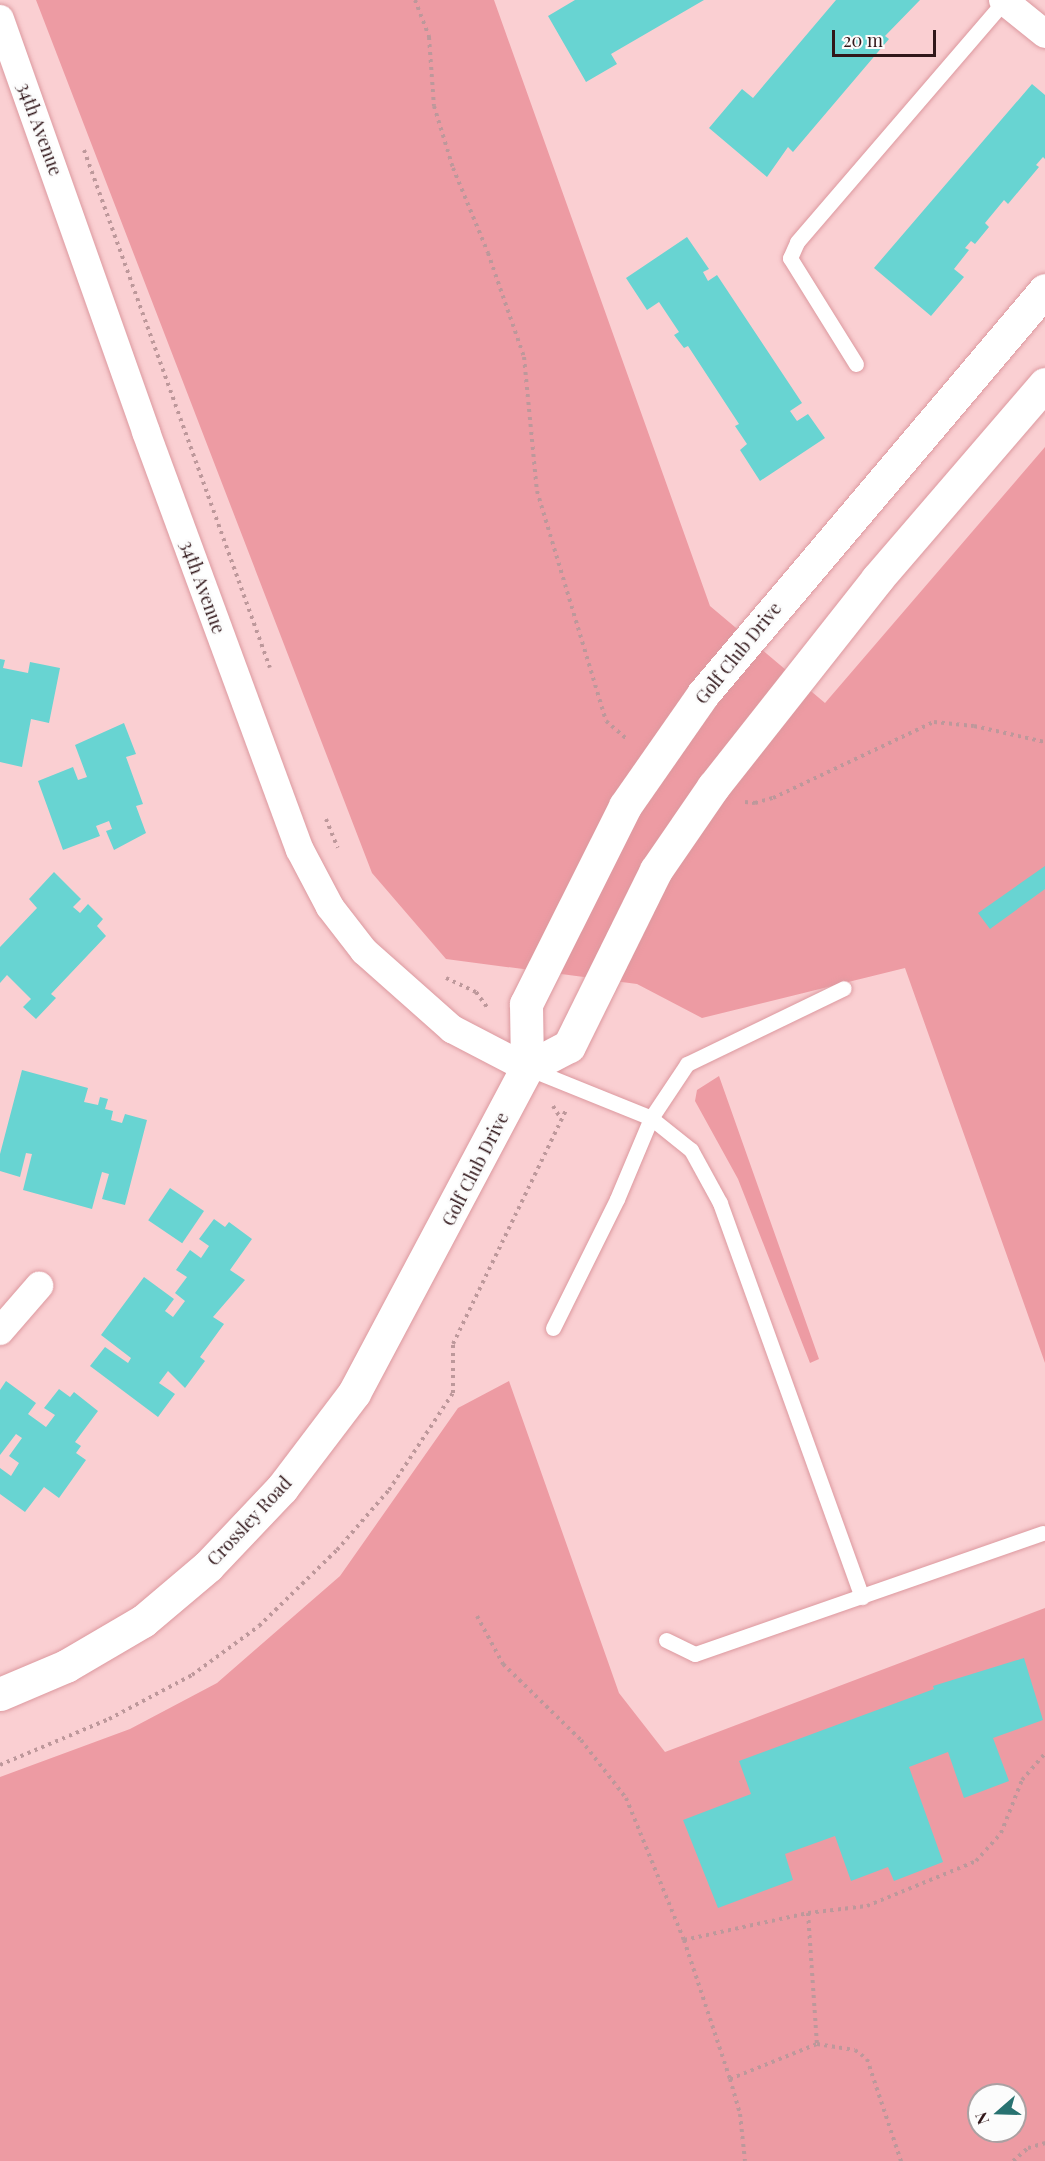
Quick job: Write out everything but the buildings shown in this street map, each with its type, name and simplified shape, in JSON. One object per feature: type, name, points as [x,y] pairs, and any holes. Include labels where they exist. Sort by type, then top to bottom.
[{"type":"street","points":[[1004,0],[1045,34]]},
{"type":"street","name":"34th Avenue","points":[[0,19],[146,432],[300,850],[330,907],[364,951],[452,1029],[527,1068]]},
{"type":"street","name":"Golf Club Drive","points":[[423,1270],[527,1068],[525,1004],[632,796],[704,694],[1045,290]]},
{"type":"street","points":[[527,1068],[569,1046],[656,870],[713,788],[876,579],[1045,384]]},
{"type":"street","name":"Crossley Road","points":[[0,1694],[66,1666],[143,1621],[208,1566],[282,1488],[354,1393],[423,1270]]},
{"type":"street","points":[[0,1331],[39,1286]]},
{"type":"lane","points":[[856,364],[790,258],[797,242],[1004,0]]},
{"type":"lane","points":[[553,1328],[617,1199],[651,1118],[687,1064],[844,988]]},
{"type":"lane","points":[[527,1068],[651,1118],[691,1150],[720,1203],[862,1597]]},
{"type":"lane","points":[[666,1640],[695,1654],[1043,1533]]},
{"type":"path","points":[[415,0],[429,37],[434,106],[449,157],[488,253],[524,357],[537,491],[606,721],[629,741]]},
{"type":"path","points":[[82,146],[272,672]]},
{"type":"path","points":[[742,801],[755,803],[773,798],[934,722],[974,726],[1045,742]]},
{"type":"path","points":[[324,816],[342,857]]},
{"type":"path","points":[[438,975],[476,992],[495,1020]]},
{"type":"path","points":[[527,1068],[561,1119]]},
{"type":"path","points":[[0,1765],[109,1719],[192,1674],[259,1626],[345,1541],[389,1490],[453,1393],[453,1344],[577,1088]]},
{"type":"path","points":[[477,1616],[503,1664],[581,1740],[626,1798],[684,1940],[730,2079],[740,2114],[744,2161]]},
{"type":"path","points":[[684,1940],[808,1913],[867,1906],[976,1861],[1001,1833],[1022,1780],[1045,1754]]},
{"type":"path","points":[[808,1913],[817,2044]]},
{"type":"path","points":[[730,2079],[817,2044],[855,2050],[867,2059],[902,2161]]},
{"type":"path","points":[[1013,2161],[1028,2148],[1045,2143]]},
{"type":"shaded area","points":[[36,0],[494,0],[710,606],[825,703],[1045,447],[1045,1363],[905,968],[702,1018],[637,984],[446,959],[372,873]]},
{"type":"shaded area","points":[[719,1076],[819,1359],[810,1363],[738,1179],[695,1101],[697,1090]]},
{"type":"shaded area","points":[[509,1381],[619,1693],[665,1752],[1045,1608],[1045,2161],[0,2161],[0,1777],[130,1729],[217,1683],[340,1576],[458,1408]]}]
